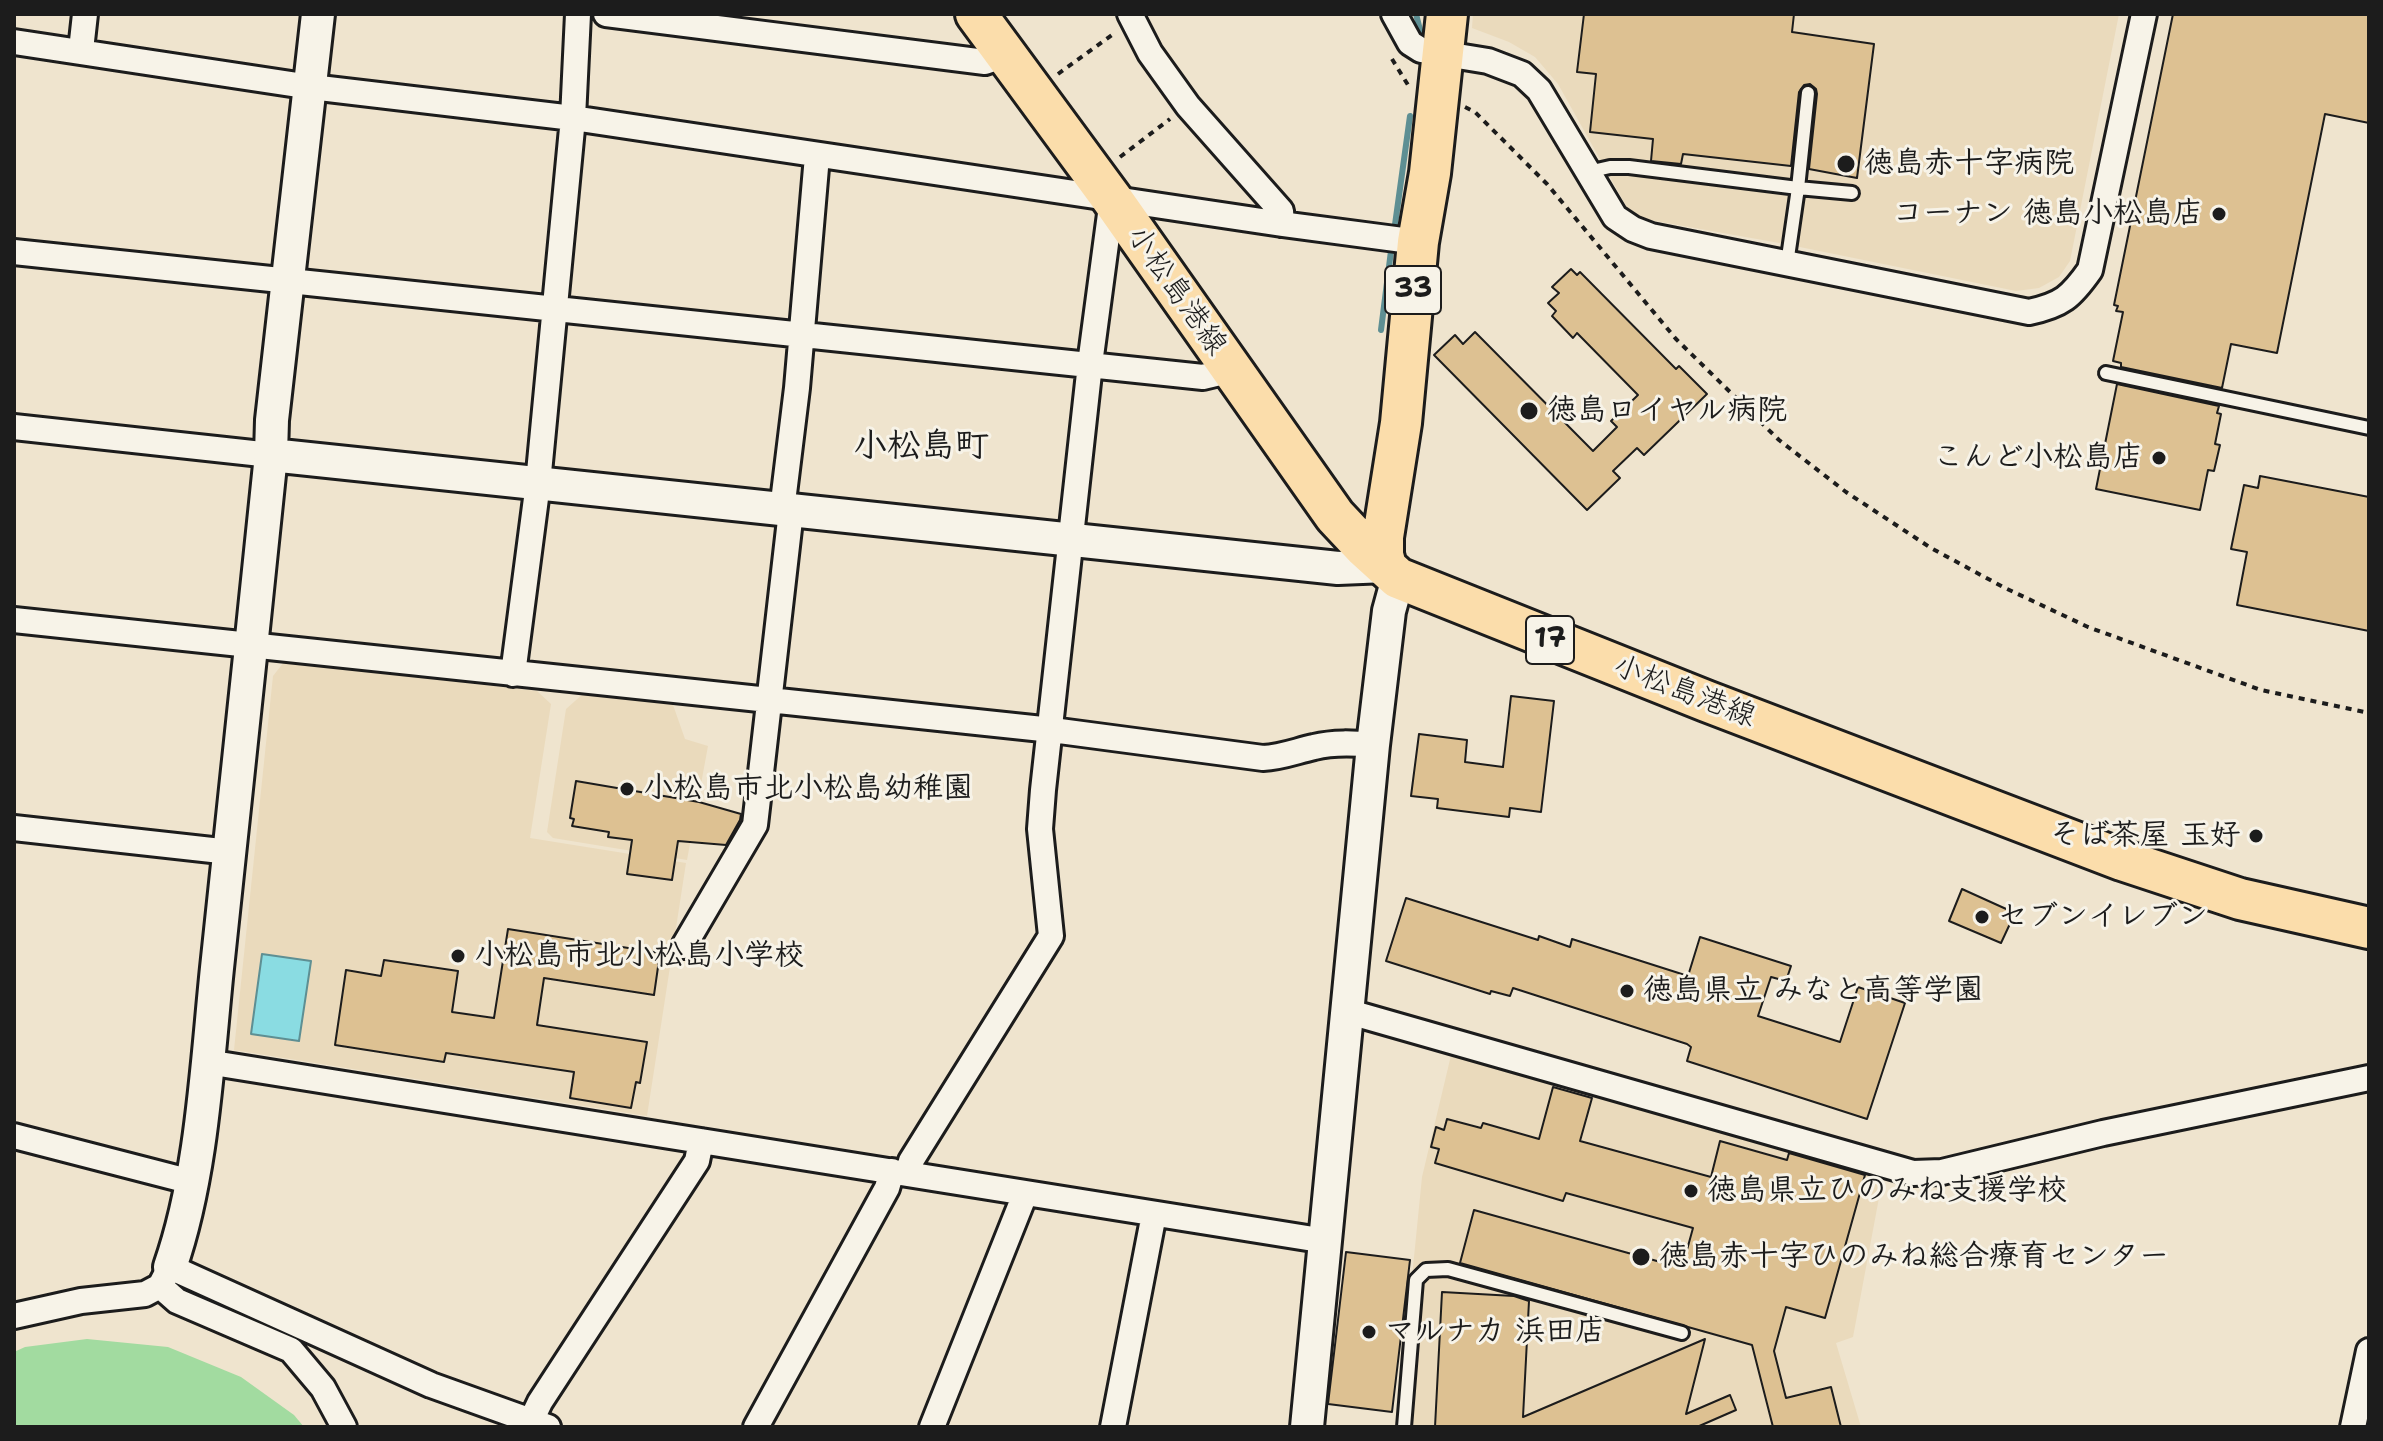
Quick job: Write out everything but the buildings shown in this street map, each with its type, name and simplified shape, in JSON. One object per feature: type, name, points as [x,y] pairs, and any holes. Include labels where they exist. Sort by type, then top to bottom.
[{"type":"main road","name":"小松島港線","points":[[976,14],[1103,187],[1335,516],[1392,572],[1706,701],[2122,860],[2240,899],[2369,928]]},
{"type":"main road","name":"33","points":[[1392,572],[1383,555],[1383,537],[1401,423],[1402,240],[1438,102],[1447,14]]},
{"type":"street","points":[[81,50],[85,14]]},
{"type":"street","points":[[14,1316],[81,1301],[145,1294],[165,1277],[180,1239],[192,1182],[207,1062],[271,455],[272,420],[318,14]]},
{"type":"street","points":[[513,674],[538,483],[573,118],[578,14]]},
{"type":"street","points":[[606,14],[985,62],[1005,55]]},
{"type":"street","points":[[1394,14],[1410,43],[1421,50],[1488,61],[1522,74],[1539,90],[1615,217],[1633,229],[1651,236],[2029,312],[2053,307],[2073,294],[2090,270],[2144,14]]},
{"type":"street","points":[[1130,18],[1150,53],[1188,106],[1281,211],[1282,224]]},
{"type":"street","points":[[14,42],[311,87],[573,118],[817,156],[1103,187],[1282,224],[1402,240]]},
{"type":"street","points":[[684,946],[752,833],[770,701],[817,156]]},
{"type":"street","points":[[756,1427],[887,1188],[911,1161],[1051,936],[1040,829],[1090,364],[1103,187]]},
{"type":"street","points":[[14,252],[1203,377],[1232,370]]},
{"type":"street","points":[[14,427],[1392,572],[1307,1427]]},
{"type":"street","points":[[14,620],[1052,730],[1263,758],[1283,757],[1315,746],[1347,742],[1373,745]]},
{"type":"street","points":[[14,828],[230,852]]},
{"type":"street","points":[[1346,1011],[1913,1173],[1942,1172],[2103,1133],[2369,1078]]},
{"type":"street","points":[[207,1062],[1326,1241]]},
{"type":"street","points":[[14,1136],[192,1182]]},
{"type":"street","points":[[165,1277],[431,1385],[539,1424],[540,1402],[697,1161],[701,1141]]},
{"type":"street","points":[[932,1427],[1025,1194]]},
{"type":"street","points":[[1113,1427],[1154,1214]]},
{"type":"street","points":[[165,1277],[177,1301],[291,1350],[323,1388],[344,1427]]},
{"type":"street","points":[[2353,1427],[2369,1351]]},
{"type":"lane","points":[[1787,264],[1808,93]]},
{"type":"lane","points":[[1588,172],[1629,167],[1852,193]]},
{"type":"lane","points":[[2106,373],[2369,428]]},
{"type":"lane","points":[[1404,1427],[1416,1280],[1426,1270],[1448,1269],[1682,1333]]},
{"type":"path","points":[[1033,92],[1130,18]]},
{"type":"path","points":[[1387,50],[1419,99],[1458,104],[1475,112],[1547,184],[1676,339],[1779,440],[1846,492],[1907,532],[2003,587],[2103,633],[2261,690],[2369,713]]},
{"type":"path","points":[[1103,187],[1188,106]]},
{"type":"shaded area","name":"徳島赤十字病院","points":[[1473,14],[2119,14],[2070,261],[2059,277],[2039,288],[2016,291],[1644,219],[1629,211],[1558,84],[1535,57],[1509,42],[1472,28]]},
{"type":"shaded area","name":"小松島市北小松島小学校","points":[[284,662],[537,691],[551,704],[530,838],[686,863],[647,1116],[234,1050],[273,676]]},
{"type":"shaded area","name":"小松島市北小松島幼稚園","points":[[584,693],[672,702],[685,739],[708,746],[687,860],[553,838],[547,832],[566,709]]},
{"type":"shaded area","name":"徳島赤十字ひのみね総合療育センター","points":[[1453,1047],[1884,1171],[1853,1337],[1836,1343],[1861,1427],[1397,1427],[1422,1177]]},
{"type":"green space","points":[[87,1339],[168,1347],[241,1377],[294,1415],[304,1427],[14,1427],[14,1352],[25,1347]]},
{"type":"water","points":[[262,954],[311,961],[299,1041],[251,1034]]},
{"type":"waterway","points":[[1416,14],[1421,34]]},
{"type":"waterway","points":[[1394,232],[1410,116]]},
{"type":"waterway","points":[[1381,330],[1392,243]]},
{"type":"place","name":"徳島赤十字病院","points":[[1846,164]]},
{"type":"place","name":"コーナン 徳島小松島店","points":[[2219,214]]},
{"type":"place","name":"徳島ロイヤル病院","points":[[1529,411]]},
{"type":"place","name":"こんど小松島店","points":[[2159,458]]},
{"type":"place","name":"小松島市北小松島幼稚園","points":[[627,789]]},
{"type":"place","name":"そば茶屋 玉好","points":[[2256,836]]},
{"type":"place","name":"セブンイレブン","points":[[1982,917]]},
{"type":"place","name":"小松島市北小松島小学校","points":[[458,956]]},
{"type":"place","name":"徳島県立 みなと高等学園","points":[[1627,991]]},
{"type":"place","name":"徳島県立ひのみね支援学校","points":[[1691,1191]]},
{"type":"place","name":"徳島赤十字ひのみね総合療育センター","points":[[1641,1257]]},
{"type":"place","name":"マルナカ 浜田店","points":[[1369,1332]]},
{"type":"district","name":"小松島町","points":[[921,447]]}]
